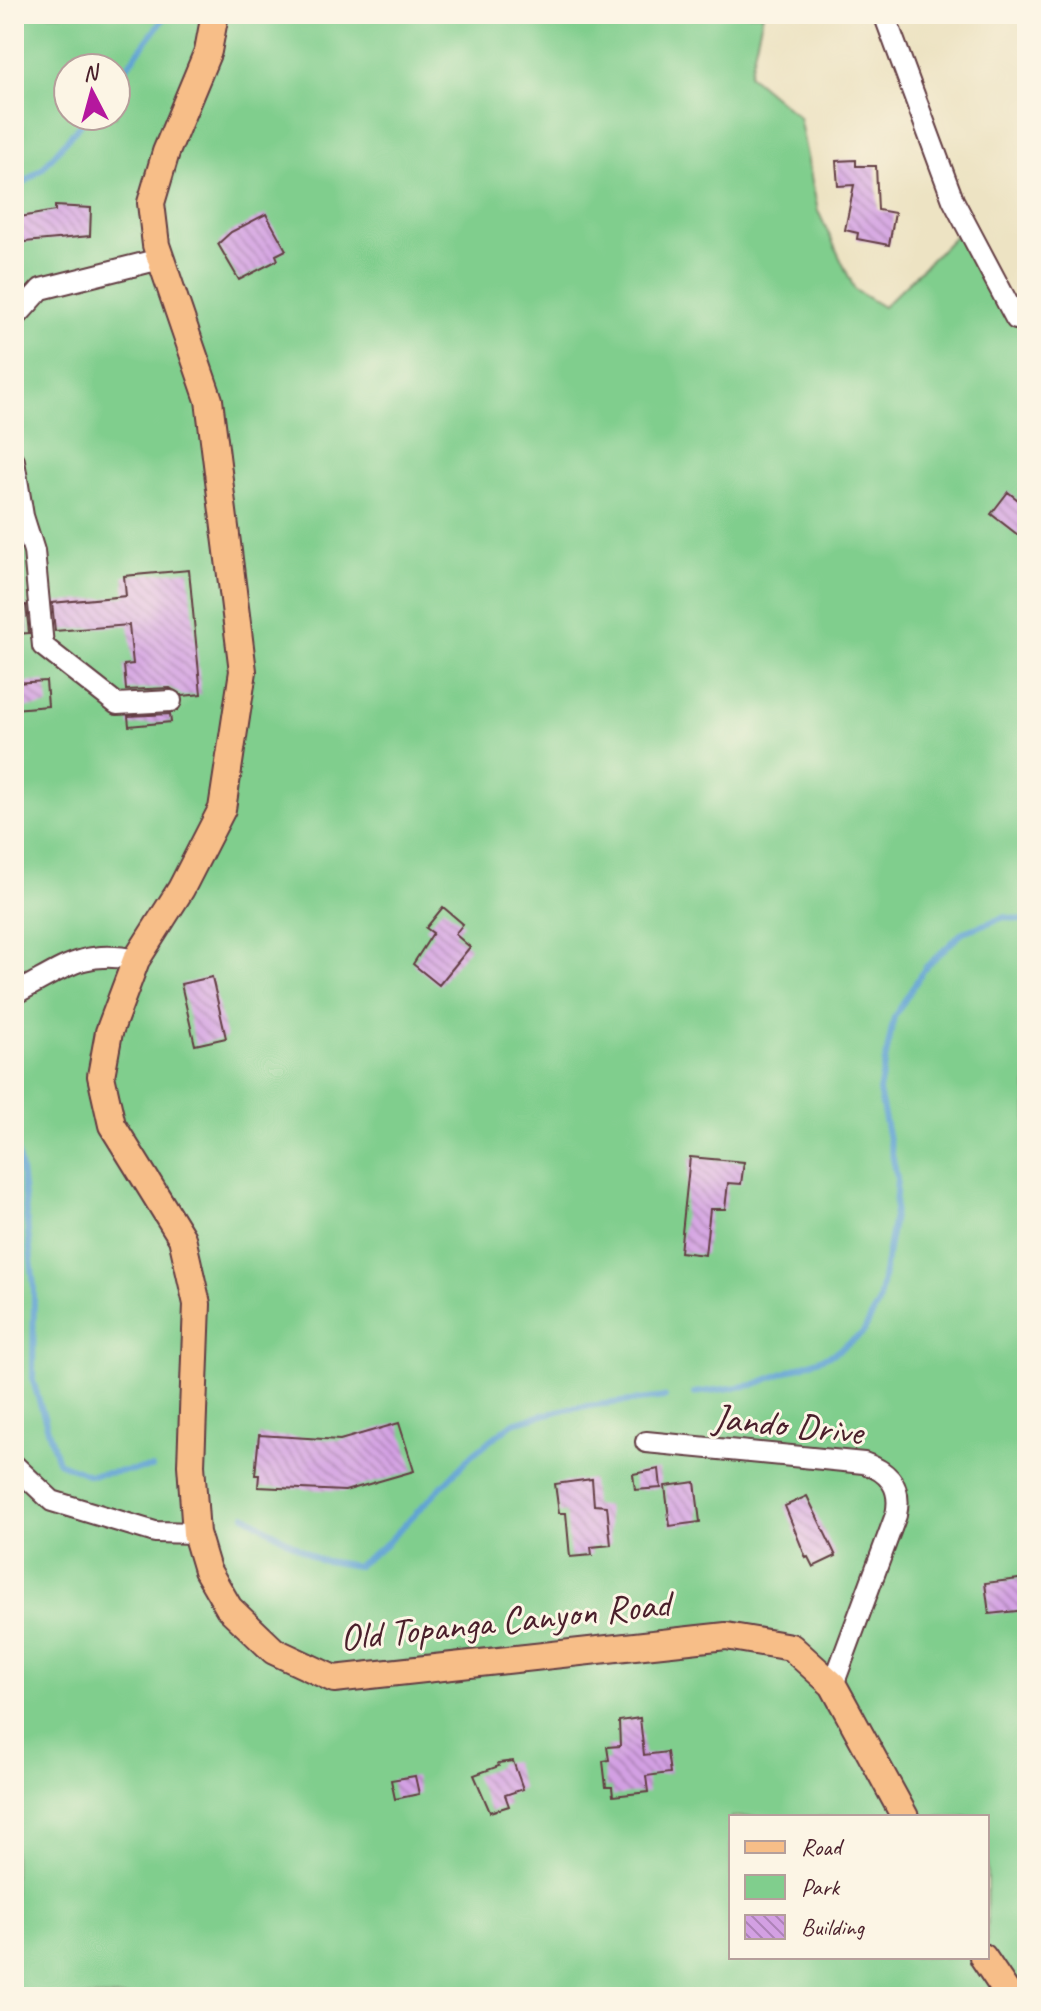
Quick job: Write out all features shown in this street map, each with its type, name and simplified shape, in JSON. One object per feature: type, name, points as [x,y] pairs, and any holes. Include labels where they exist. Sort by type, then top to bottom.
[{"type":"main road","name":"Old Topanga Canyon Road","points":[[215,14],[208,51],[166,152],[151,203],[160,259],[209,400],[243,671],[222,809],[181,889],[136,960],[109,1032],[101,1076],[112,1125],[182,1238],[197,1304],[191,1465],[196,1533],[207,1570],[229,1608],[274,1651],[334,1679],[726,1636],[791,1647],[833,1685],[904,1815]]},
{"type":"main road","points":[[984,1959],[1010,1997]]},
{"type":"street","points":[[884,14],[953,200],[1016,319]]},
{"type":"street","points":[[14,319],[41,289],[160,259]]},
{"type":"street","points":[[14,461],[23,516],[34,551],[43,646],[117,704],[171,701]]},
{"type":"street","points":[[14,994],[66,963],[90,956],[136,960]]},
{"type":"street","name":"Jando Drive","points":[[646,1442],[864,1463],[878,1468],[894,1482],[899,1504],[896,1515],[833,1685]]},
{"type":"street","points":[[14,1465],[38,1492],[52,1501],[155,1532],[196,1533]]},
{"type":"green space","points":[[14,14],[763,14],[749,75],[799,117],[818,211],[855,290],[883,307],[962,229],[1015,307],[1027,309],[1027,1997],[14,1997]]},
{"type":"building","points":[[856,160],[856,166],[876,166],[878,210],[895,213],[889,245],[857,239],[858,233],[845,230],[854,185],[838,186],[836,161]]},
{"type":"building","points":[[55,206],[91,208],[90,236],[14,243],[14,218],[55,211]]},
{"type":"building","points":[[266,214],[286,250],[276,255],[278,260],[239,280],[218,244],[231,232]]},
{"type":"building","points":[[1008,492],[1027,507],[1027,542],[991,514]]},
{"type":"building","points":[[189,570],[201,694],[183,696],[170,688],[126,690],[124,665],[133,664],[129,625],[55,631],[52,603],[126,596],[124,576]]},
{"type":"building","points":[[26,605],[29,633],[16,634],[14,606]]},
{"type":"building","points":[[46,681],[48,706],[14,709],[14,683]]},
{"type":"building","points":[[170,714],[171,722],[129,726],[128,716]]},
{"type":"building","points":[[443,907],[463,924],[455,934],[470,947],[439,985],[413,964],[433,933],[426,928]]},
{"type":"building","points":[[212,977],[226,1038],[195,1045],[181,984]]},
{"type":"building","points":[[690,1157],[744,1162],[741,1184],[728,1183],[725,1209],[710,1209],[705,1255],[680,1252]]},
{"type":"building","points":[[399,1423],[414,1471],[345,1491],[258,1487],[259,1475],[255,1475],[259,1435],[340,1440]]},
{"type":"building","points":[[659,1469],[661,1488],[635,1490],[633,1474]]},
{"type":"building","points":[[592,1479],[594,1505],[607,1506],[611,1545],[591,1547],[592,1555],[570,1557],[566,1513],[559,1513],[555,1484]]},
{"type":"building","points":[[695,1482],[700,1522],[670,1526],[665,1486]]},
{"type":"building","points":[[807,1496],[836,1556],[813,1567],[806,1558],[785,1506]]},
{"type":"building","points":[[1027,1578],[1027,1610],[989,1614],[985,1583]]},
{"type":"building","points":[[640,1718],[644,1755],[667,1752],[670,1773],[646,1776],[648,1792],[613,1796],[612,1787],[606,1787],[603,1761],[609,1760],[607,1747],[620,1746],[619,1721]]},
{"type":"building","points":[[513,1761],[523,1789],[505,1795],[509,1806],[490,1812],[474,1775],[499,1766],[498,1763]]},
{"type":"building","points":[[415,1776],[419,1794],[395,1799],[391,1780]]},
{"type":"waterway","points":[[132,60],[167,14]]},
{"type":"waterway","points":[[14,190],[43,168],[73,132]]},
{"type":"waterway","points":[[694,1393],[753,1385],[833,1354],[863,1333],[879,1302],[895,1210],[897,1178],[879,1091],[894,1017],[925,968],[963,932],[1005,917],[1027,921]]},
{"type":"waterway","points":[[14,1137],[21,1170],[34,1286],[33,1381],[58,1462],[89,1475],[152,1468]]},
{"type":"waterway","points":[[245,1515],[319,1560],[357,1566],[386,1544],[474,1453],[513,1423],[570,1408],[665,1397]]}]
